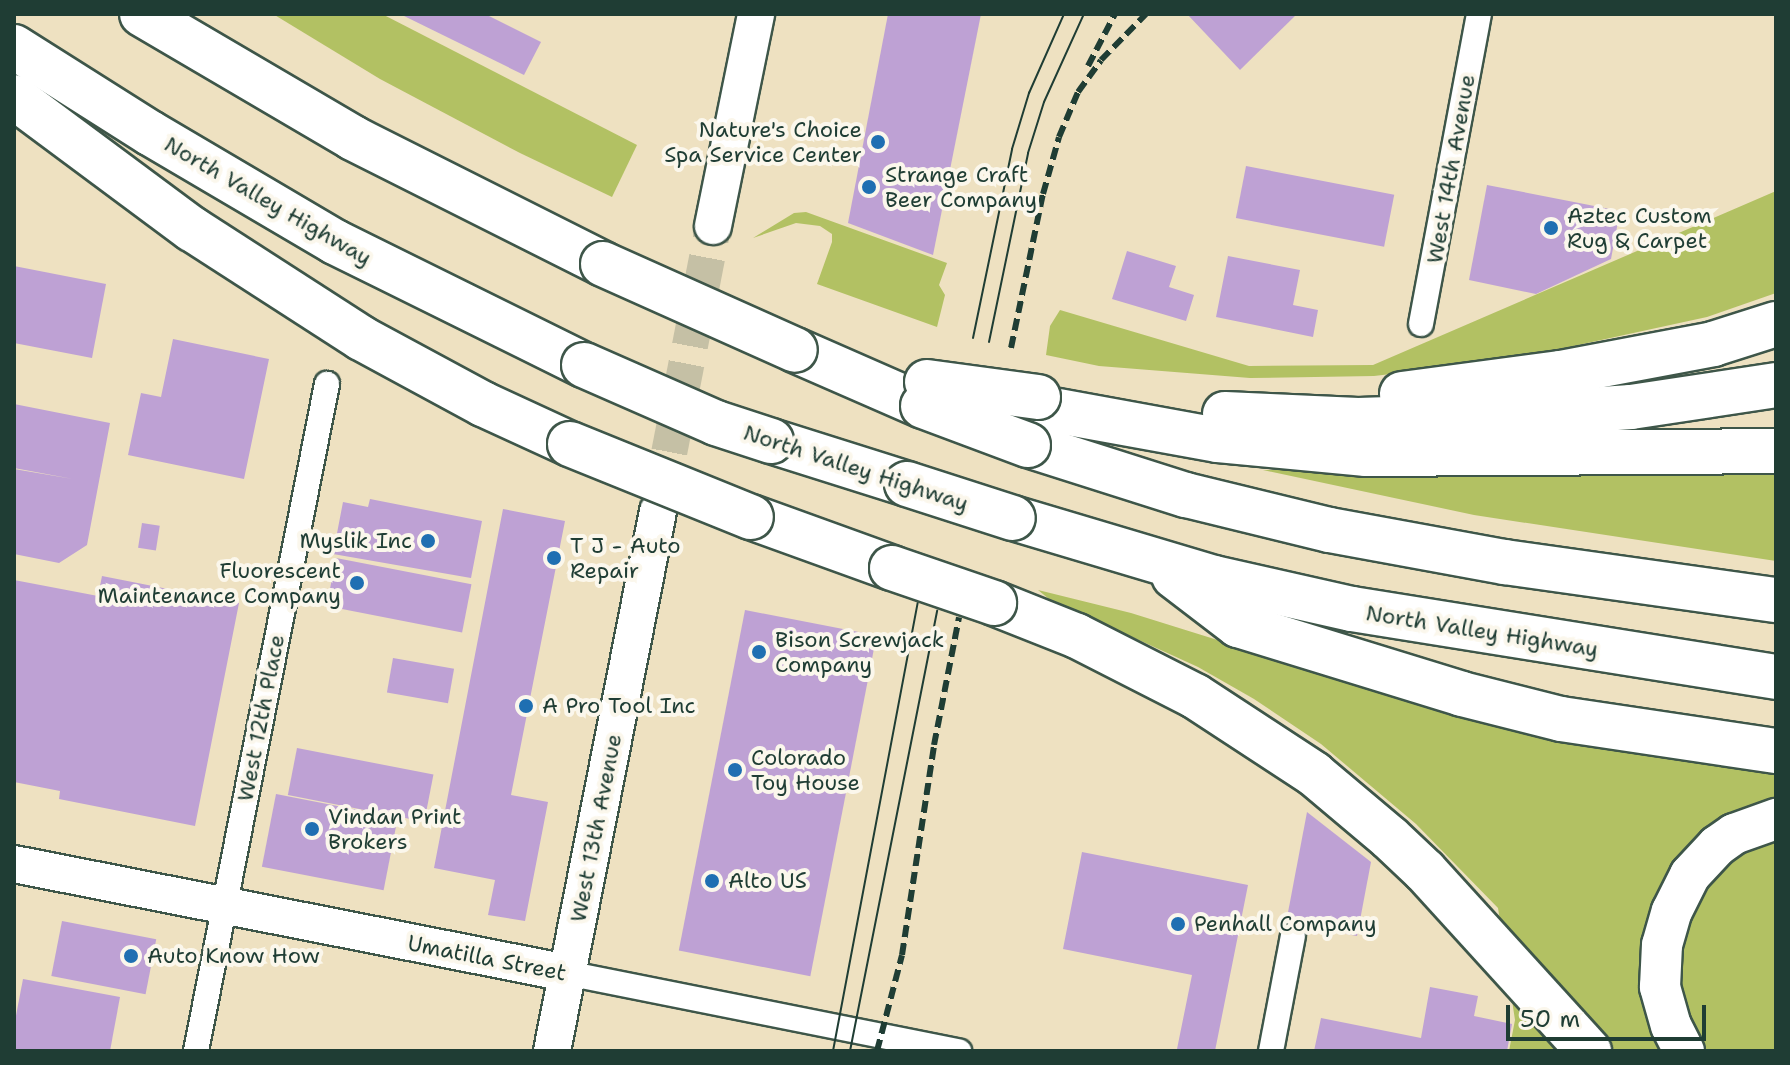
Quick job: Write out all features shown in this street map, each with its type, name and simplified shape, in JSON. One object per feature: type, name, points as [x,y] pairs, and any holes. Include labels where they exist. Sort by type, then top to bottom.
[{"type":"highway","points":[[142,14],[353,138],[603,264],[795,350],[925,394],[1034,416],[1310,451],[1432,456],[1776,448]]},
{"type":"highway","name":"North Valley Highway","points":[[14,47],[186,155],[335,242],[584,365],[716,423],[1157,563],[1267,591],[1395,617],[1776,677]]},
{"type":"highway","points":[[14,97],[192,229],[361,338],[483,404],[570,444],[751,517],[994,603],[1124,659],[1273,745],[1390,838],[1589,1051]]},
{"type":"highway","points":[[1034,416],[1141,408],[1289,406],[1500,381],[1713,344],[1776,324]]},
{"type":"highway","points":[[1141,408],[1358,420],[1441,418],[1631,407],[1776,385]]},
{"type":"highway","points":[[1034,416],[1186,495],[1330,530],[1505,562],[1776,600]]},
{"type":"highway","points":[[1157,563],[1238,625],[1356,662],[1561,719],[1776,751]]},
{"type":"main road","points":[[1679,1043],[1660,987],[1660,963],[1666,928],[1680,894],[1690,875],[1717,846],[1734,834],[1776,819]]},
{"type":"street","points":[[713,226],[756,14]]},
{"type":"street","name":"West 14th Avenue","points":[[1421,324],[1479,14]]},
{"type":"street","name":"West 12th Place","points":[[196,1051],[327,384]]},
{"type":"street","name":"West 13th Avenue","points":[[552,1051],[658,511]]},
{"type":"street","name":"Umatilla Street","points":[[14,864],[959,1051]]},
{"type":"street","points":[[1271,1051],[1293,936]]},
{"type":"green space","points":[[273,14],[382,14],[637,145],[612,197],[520,153],[380,79]]},
{"type":"green space","points":[[1776,191],[1776,293],[1707,317],[1509,360],[1374,376],[1250,378],[1099,366],[1046,355],[1050,326],[1060,310],[1249,366],[1373,365]]},
{"type":"green space","points":[[806,212],[947,263],[939,285],[945,295],[937,327],[817,284],[832,242],[832,234],[820,226],[796,223],[753,238],[794,213]]},
{"type":"green space","points":[[1263,470],[1776,471],[1776,561],[1474,515]]},
{"type":"green space","points":[[1038,590],[1131,613],[1429,706],[1634,750],[1776,774],[1776,1051],[1509,1051],[1515,1020],[1498,908],[1416,824],[1321,744],[1254,699],[1198,667],[1049,599]]},
{"type":"building","points":[[400,14],[485,14],[541,42],[524,75]]},
{"type":"building","points":[[888,14],[981,14],[933,255],[848,223]]},
{"type":"building","points":[[1187,14],[1297,14],[1240,70]]},
{"type":"building","points":[[1246,166],[1394,195],[1384,247],[1236,218]]},
{"type":"building","points":[[1487,185],[1620,211],[1611,259],[1536,294],[1469,280]]},
{"type":"building","points":[[1127,251],[1176,266],[1169,287],[1194,295],[1186,321],[1112,299]]},
{"type":"building","points":[[1228,256],[1300,270],[1293,305],[1318,310],[1313,337],[1216,317]]},
{"type":"building","points":[[14,266],[106,284],[92,358],[14,343]]},
{"type":"building","points":[[173,339],[269,359],[244,479],[128,455],[141,393],[161,397]]},
{"type":"building","points":[[14,404],[110,423],[87,545],[59,563],[14,554],[14,469],[73,479],[14,468]]},
{"type":"building","points":[[370,499],[482,521],[471,578],[333,554],[343,502],[368,507]]},
{"type":"building","points":[[503,509],[565,521],[511,795],[548,802],[525,921],[488,915],[495,880],[434,868]]},
{"type":"building","points":[[142,523],[160,526],[156,551],[138,548]]},
{"type":"building","points":[[336,558],[471,584],[462,632],[327,606]]},
{"type":"building","points":[[102,576],[239,603],[195,826],[59,799],[60,791],[14,782],[14,580],[98,596]]},
{"type":"building","points":[[745,610],[877,636],[810,976],[679,951]]},
{"type":"building","points":[[393,658],[454,669],[448,703],[387,692]]},
{"type":"building","points":[[297,748],[433,775],[424,822],[288,795]]},
{"type":"building","points":[[276,794],[398,818],[384,890],[262,867]]},
{"type":"building","points":[[1307,812],[1371,862],[1357,936],[1286,923]]},
{"type":"building","points":[[1082,852],[1248,885],[1215,1051],[1177,1049],[1192,975],[1063,949]]},
{"type":"building","points":[[62,921],[156,939],[146,994],[51,976]]},
{"type":"building","points":[[23,979],[120,997],[110,1051],[14,1051],[14,1026]]},
{"type":"building","points":[[1430,987],[1478,996],[1474,1016],[1512,1024],[1507,1051],[1314,1051],[1321,1018],[1421,1038]]},
{"type":"tunnel","points":[[659,505],[713,226]]},
{"type":"tram line","points":[[973,338],[1012,149],[1029,93],[1064,14]]},
{"type":"tram line","points":[[989,342],[1028,153],[1044,102],[1084,14]]},
{"type":"tram line","points":[[833,1051],[918,603]]},
{"type":"tram line","points":[[850,1051],[937,610]]},
{"type":"railway","points":[[1088,66],[1115,14]]},
{"type":"railway","points":[[1011,348],[1043,194],[1059,137],[1078,92],[1101,60],[1146,14]]},
{"type":"railway","points":[[877,1051],[902,955],[934,745],[959,617]]},
{"type":"place","name":"Nature's Choice Spa Service Center","points":[[878,142]]},
{"type":"place","name":"Strange Craft Beer Company","points":[[869,187]]},
{"type":"place","name":"Aztec Custom Rug & Carpet","points":[[1551,228]]},
{"type":"place","name":"Myslik Inc","points":[[428,541]]},
{"type":"place","name":"T J - Auto Repair","points":[[554,558]]},
{"type":"place","name":"Fluorescent Maintenance Company","points":[[357,583]]},
{"type":"place","name":"Bison Screwjack Company","points":[[759,652]]},
{"type":"place","name":"A Pro Tool Inc","points":[[526,706]]},
{"type":"place","name":"Colorado Toy House","points":[[735,770]]},
{"type":"place","name":"Vindan Print Brokers","points":[[312,829]]},
{"type":"place","name":"Alto US","points":[[712,881]]},
{"type":"place","name":"Penhall Company","points":[[1178,924]]},
{"type":"place","name":"Auto Know How","points":[[131,956]]}]
